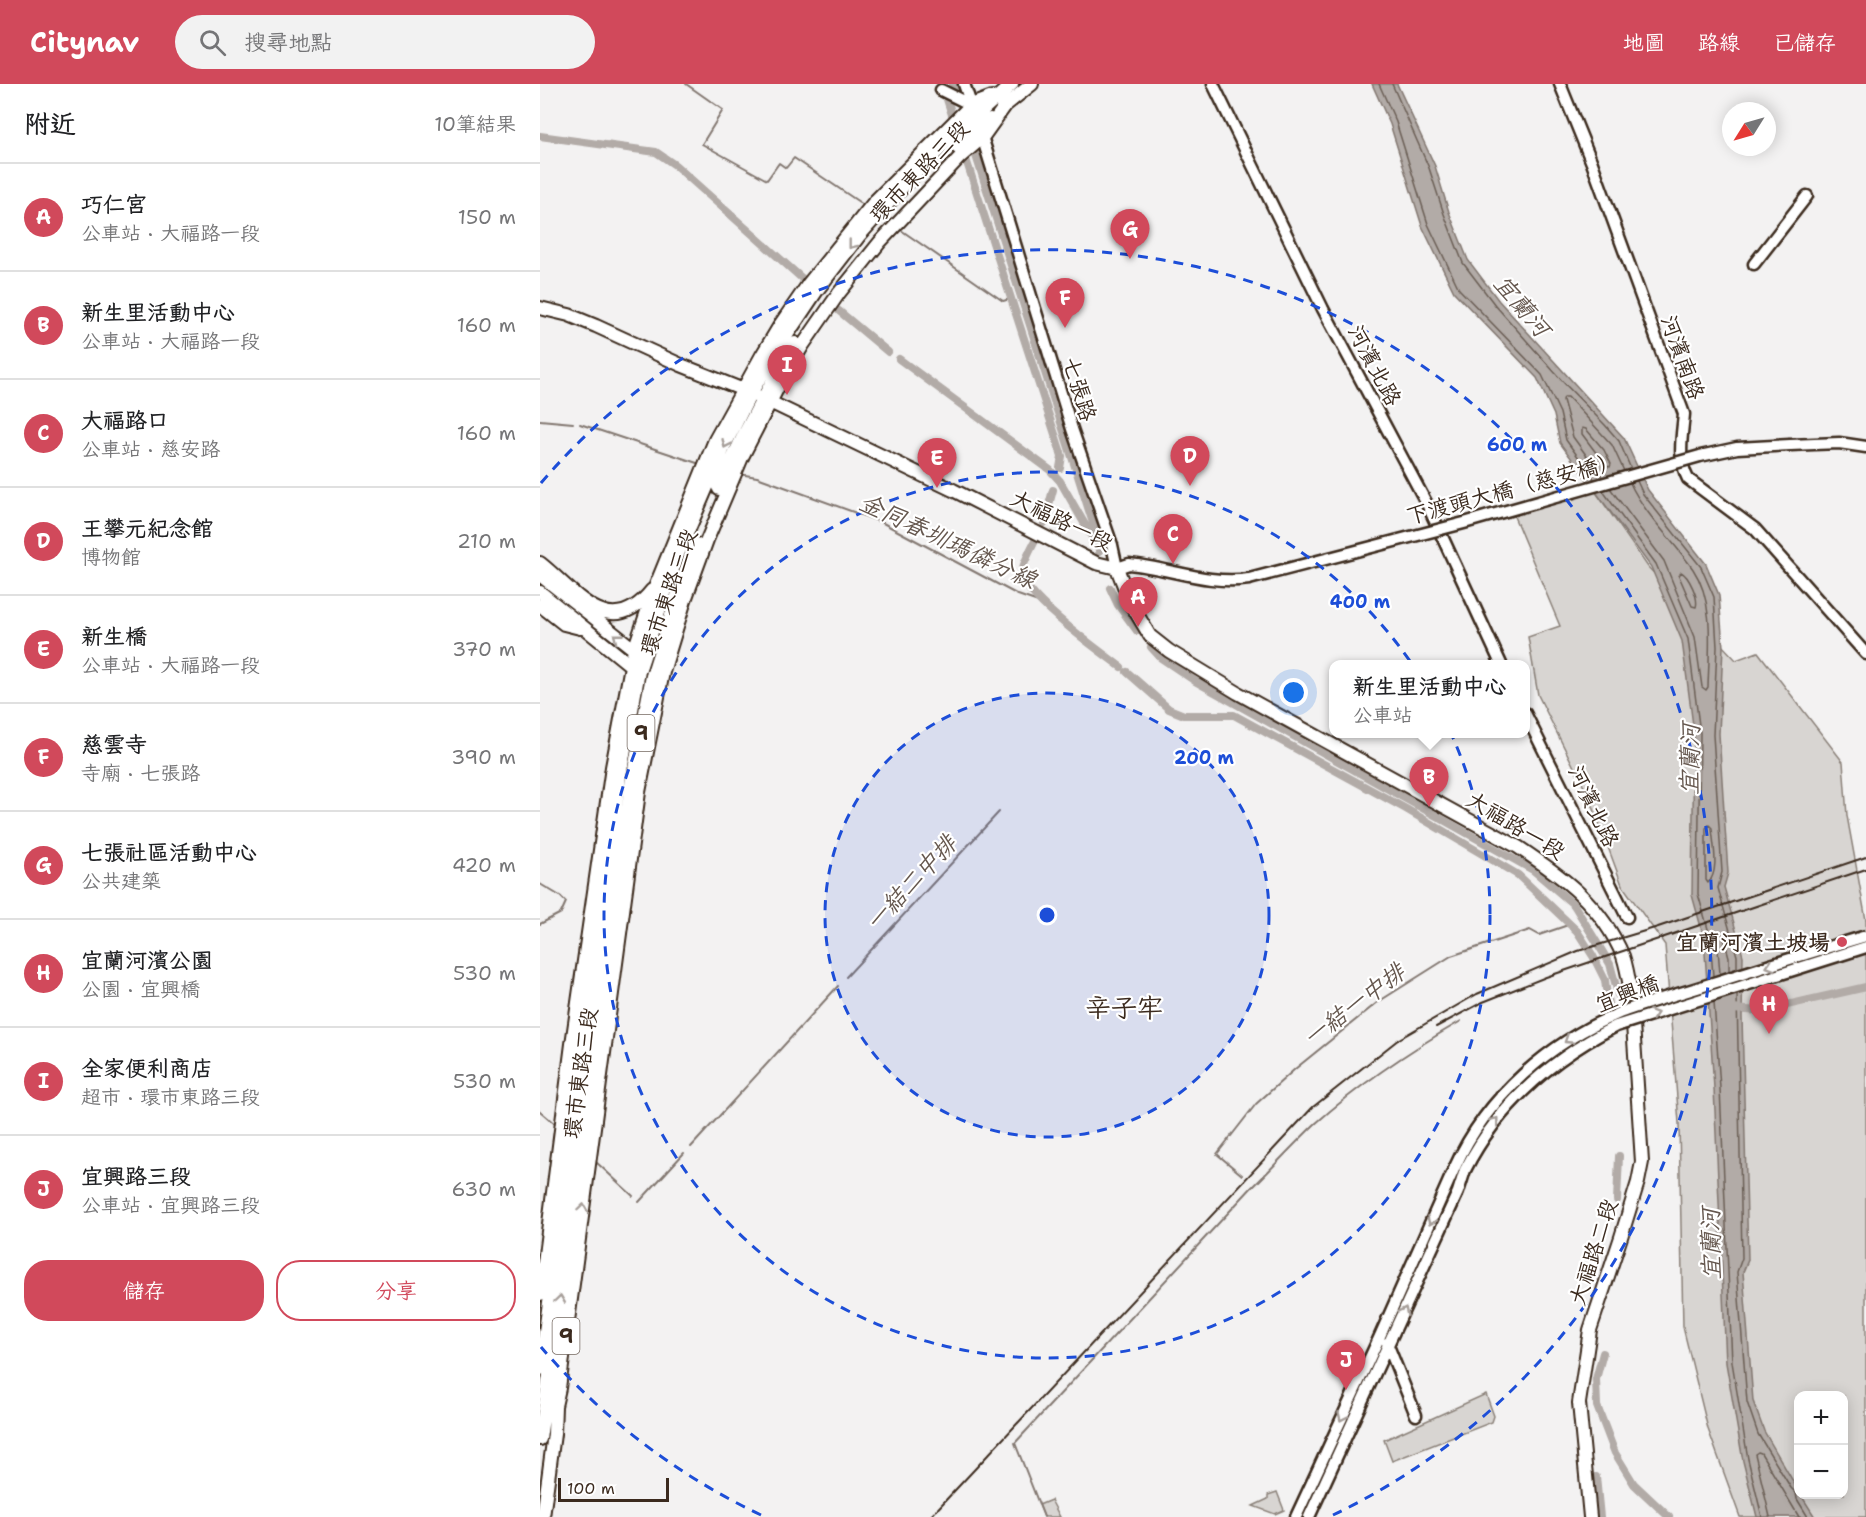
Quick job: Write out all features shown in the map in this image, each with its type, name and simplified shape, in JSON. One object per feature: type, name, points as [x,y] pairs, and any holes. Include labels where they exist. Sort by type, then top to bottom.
[{"type":"main road","name":"9","points":[[1003,99],[1012,84]]},
{"type":"main road","name":"9","points":[[1003,99],[1032,84]]},
{"type":"main road","name":"環市東路三段","points":[[543,1517],[554,1434],[550,1402],[576,1168],[593,1066],[631,785],[657,670],[707,540],[743,455],[756,396],[780,325],[809,283],[875,201],[952,145],[1003,99]]},
{"type":"main road","name":"環市東路三段","points":[[540,1294],[572,1044],[612,767],[656,585],[715,440],[803,345],[839,293],[893,227],[952,145],[1003,99]]},
{"type":"main road","name":"大福路一段","points":[[540,308],[568,315],[756,396],[923,475],[1096,563],[1117,568],[1131,604],[1150,636],[1169,651],[1238,693],[1518,847],[1559,874],[1583,895],[1615,941],[1624,958],[1632,1000]]},
{"type":"main road","name":"環市東路三段","points":[[639,654],[687,532],[726,443],[756,396]]},
{"type":"main road","points":[[663,567],[687,532]]},
{"type":"main road","points":[[540,563],[590,606],[607,614],[632,609],[642,602],[656,585]]},
{"type":"main road","points":[[540,575],[657,670]]},
{"type":"main road","points":[[540,592],[635,668],[657,670]]},
{"type":"main road","points":[[540,605],[564,624],[585,629]]},
{"type":"main road","name":"環市東路三段","points":[[540,1369],[635,668]]},
{"type":"main road","name":"大福路二段","points":[[1590,1517],[1580,1392],[1590,1330],[1628,1215],[1642,1162],[1632,1000]]},
{"type":"main road","name":"9","points":[[540,1439],[550,1402]]},
{"type":"street","name":"七張路","points":[[964,84],[1072,429],[1112,545],[1117,568]]},
{"type":"street","name":"河濱北路","points":[[1213,84],[1323,309],[1428,506],[1499,660]]},
{"type":"street","name":"河濱南路","points":[[1560,84],[1592,163],[1684,414],[1680,446],[1682,467],[1688,479],[1755,529],[1866,654]]},
{"type":"street","points":[[941,90],[977,122]]},
{"type":"street","points":[[1754,264],[1807,196]]},
{"type":"street","name":"下渡頭大橋（慈安橋）","points":[[1117,568],[1129,564],[1231,582],[1464,523],[1700,456],[1737,448],[1839,443],[1866,447]]},
{"type":"street","points":[[592,616],[607,614]]},
{"type":"street","name":"河濱北路","points":[[1530,723],[1627,917]]},
{"type":"street","name":"宜興橋","points":[[1460,1169],[1478,1124],[1505,1091],[1548,1054],[1581,1032],[1629,1010],[1866,936]]},
{"type":"street","name":"宜興橋","points":[[1460,1169],[1486,1132],[1526,1087],[1566,1054],[1587,1041],[1616,1026],[1866,947]]},
{"type":"street","points":[[1296,1517],[1460,1169]]},
{"type":"street","points":[[1310,1517],[1458,1192],[1460,1169]]},
{"type":"street","points":[[1380,1336],[1389,1344],[1416,1415]]},
{"type":"shaded area","points":[[1593,488],[1648,567],[1736,660],[1758,652],[1843,762],[1847,816],[1866,920],[1866,1517],[1740,1517],[1708,1429],[1683,1327],[1679,1123],[1665,945],[1622,885],[1591,801],[1538,695],[1528,637],[1560,626],[1513,514]]},
{"type":"shaded area","points":[[1486,1394],[1494,1416],[1492,1422],[1392,1461],[1384,1440]]},
{"type":"shaded area","points":[[1277,1492],[1284,1510],[1275,1514],[1253,1506],[1268,1499],[1268,1495]]},
{"type":"shaded area","points":[[1051,1500],[1060,1517],[1044,1517],[1039,1505]]},
{"type":"water","points":[[1372,84],[1397,84],[1435,166],[1449,212],[1468,260],[1499,301],[1624,438],[1648,490],[1706,564],[1719,595],[1723,647],[1719,734],[1728,873],[1724,887],[1743,956],[1742,1017],[1748,1260],[1743,1272],[1753,1401],[1764,1431],[1794,1483],[1794,1499],[1804,1499],[1815,1517],[1757,1517],[1743,1461],[1726,1363],[1714,1088],[1704,938],[1692,895],[1694,733],[1682,641],[1651,567],[1560,443],[1554,415],[1537,378],[1454,292],[1422,226],[1390,124]]},
{"type":"pier","points":[[1746,965],[1746,992],[1706,1005],[1704,979]]},
{"type":"waterway","points":[[686,84],[723,110],[702,144],[767,180],[779,163],[786,168],[794,158],[865,206]]},
{"type":"waterway","points":[[942,84],[955,124]]},
{"type":"waterway","points":[[953,84],[958,100]]},
{"type":"waterway","points":[[540,136],[656,152],[675,165],[806,282]]},
{"type":"waterway","points":[[972,143],[1099,542],[1099,551]]},
{"type":"waterway","points":[[963,150],[1062,456],[1060,468]]},
{"type":"waterway","points":[[898,228],[1003,301],[1010,299]]},
{"type":"waterway","points":[[839,311],[888,352]]},
{"type":"waterway","points":[[899,359],[1050,470],[1060,481],[1099,549]]},
{"type":"waterway","name":"金同春圳瑪僯分線","points":[[540,420],[573,423]]},
{"type":"waterway","name":"金同春圳瑪僯分線","points":[[580,424],[700,464]]},
{"type":"waterway","name":"金同春圳瑪僯分線","points":[[739,474],[757,477],[881,522],[1018,595],[1041,603]]},
{"type":"waterway","points":[[1044,523],[1053,490]]},
{"type":"waterway","points":[[1036,539],[1022,570],[1025,583],[1048,609],[1121,667]]},
{"type":"waterway","points":[[1110,588],[1118,605],[1137,631]]},
{"type":"waterway","points":[[1151,647],[1161,658],[1195,681],[1533,870],[1574,905],[1610,964],[1619,997]]},
{"type":"waterway","points":[[1127,672],[1169,709],[1184,715],[1234,715],[1406,809],[1518,875],[1577,931],[1605,980],[1608,1005]]},
{"type":"waterway","name":"一結二中排","points":[[846,977],[999,812]]},
{"type":"waterway","points":[[540,884],[566,902],[561,913],[540,924]]},
{"type":"waterway","name":"一結一中排","points":[[1242,1175],[1217,1154],[1256,1104],[1295,1069],[1378,1002],[1451,956],[1530,930],[1539,935],[1571,924]]},
{"type":"waterway","name":"一結二中排","points":[[691,1147],[838,986]]},
{"type":"waterway","points":[[1732,1009],[1761,1011],[1866,987]]},
{"type":"waterway","points":[[1254,1186],[1315,1124],[1349,1095],[1404,1056],[1461,1021]]},
{"type":"waterway","name":"一結二中排","points":[[540,1111],[555,1124]]},
{"type":"waterway","name":"一結二中排","points":[[639,1202],[684,1153]]},
{"type":"waterway","points":[[1617,1200],[1619,1156]]},
{"type":"waterway","name":"一結二中排","points":[[596,1162],[633,1196]]},
{"type":"waterway","name":"一結一中排","points":[[1044,1517],[1015,1443],[1253,1186]]},
{"type":"waterway","points":[[1603,1353],[1596,1379],[1597,1406],[1615,1453],[1634,1484],[1669,1517]]},
{"type":"waterway","points":[[1596,1477],[1600,1517]]},
{"type":"railway","points":[[930,1517],[1313,1107],[1399,1039],[1477,994],[1578,951],[1658,927],[1866,857]]},
{"type":"railway","points":[[1436,1027],[1483,1002],[1546,977],[1866,869]]},
{"type":"place","name":"七張社區活動中心","points":[[1130,259]]},
{"type":"place","name":"慈雲寺","points":[[1065,328]]},
{"type":"place","name":"全家便利商店","points":[[787,395]]},
{"type":"place","name":"王攀元紀念館","points":[[1190,486]]},
{"type":"place","name":"新生橋","points":[[937,488]]},
{"type":"place","name":"大福路口","points":[[1173,564]]},
{"type":"place","name":"巧仁宮","points":[[1138,627]]},
{"type":"place","name":"新生里活動中心","points":[[1429,807]]},
{"type":"place","name":"宜蘭河濱土坡場","points":[[1842,942]]},
{"type":"place","name":"宜蘭河濱公園","points":[[1769,1034]]},
{"type":"place","name":"宜興路三段","points":[[1346,1390]]},
{"type":"district","name":"辛子牢","points":[[1124,1008]]},
{"type":"water label","name":"宜蘭河","points":[[1522,306]]},
{"type":"water label","name":"宜蘭河","points":[[1690,759]]},
{"type":"water label","name":"宜蘭河","points":[[1711,1244]]}]
